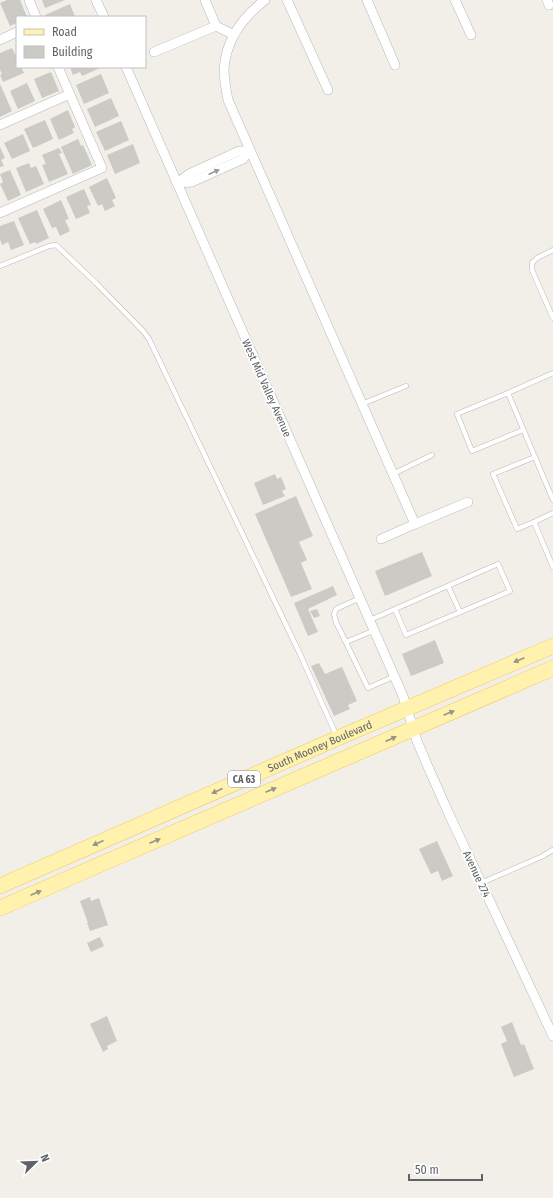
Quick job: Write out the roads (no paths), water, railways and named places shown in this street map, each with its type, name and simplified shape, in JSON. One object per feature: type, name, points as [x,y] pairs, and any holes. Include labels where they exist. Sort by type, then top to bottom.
[{"type":"main road","name":"South Mooney Boulevard","points":[[0,886],[338,738],[553,646]]},
{"type":"main road","name":"South Mooney Boulevard","points":[[0,908],[553,668]]},
{"type":"street","points":[[29,0],[36,16]]},
{"type":"street","points":[[96,0],[104,16]]},
{"type":"street","points":[[205,0],[216,26],[234,35]]},
{"type":"street","points":[[265,0],[253,9],[243,21],[234,35],[227,53],[224,69],[228,100],[415,524]]},
{"type":"street","points":[[287,0],[328,90]]},
{"type":"street","points":[[367,0],[395,65]]},
{"type":"street","points":[[455,0],[471,35]]},
{"type":"street","points":[[154,52],[216,26]]},
{"type":"street","points":[[0,40],[16,32]]},
{"type":"street","points":[[0,212],[102,168],[58,68]]},
{"type":"street","name":"West Mid Valley Avenue","points":[[126,68],[375,630],[395,676],[407,709]]},
{"type":"street","points":[[0,125],[70,94]]},
{"type":"street","points":[[177,183],[192,182],[243,159],[250,151]]},
{"type":"street","points":[[381,539],[468,502]]},
{"type":"street","name":"Avenue 274","points":[[407,709],[420,748],[448,812],[553,1036]]},
{"type":"lane","points":[[0,266],[49,246],[56,245],[143,331],[154,349],[300,654],[338,738]]},
{"type":"lane","points":[[553,250],[536,258],[532,263],[532,270],[553,318]]},
{"type":"lane","points":[[523,430],[472,451],[456,414],[553,373]]},
{"type":"lane","points":[[362,404],[406,386]]},
{"type":"lane","points":[[508,393],[553,500]]},
{"type":"lane","points":[[393,474],[432,455]]},
{"type":"lane","points":[[535,457],[493,474],[517,529],[553,513]]},
{"type":"lane","points":[[534,522],[553,567]]},
{"type":"lane","points":[[370,620],[395,609],[448,586],[498,564],[510,591],[406,635],[395,609]]},
{"type":"lane","points":[[448,586],[460,612]]},
{"type":"lane","points":[[360,598],[334,611],[346,642],[368,688],[395,676]]},
{"type":"lane","points":[[346,642],[375,630]]},
{"type":"lane","points":[[481,883],[541,857],[553,850]]}]
